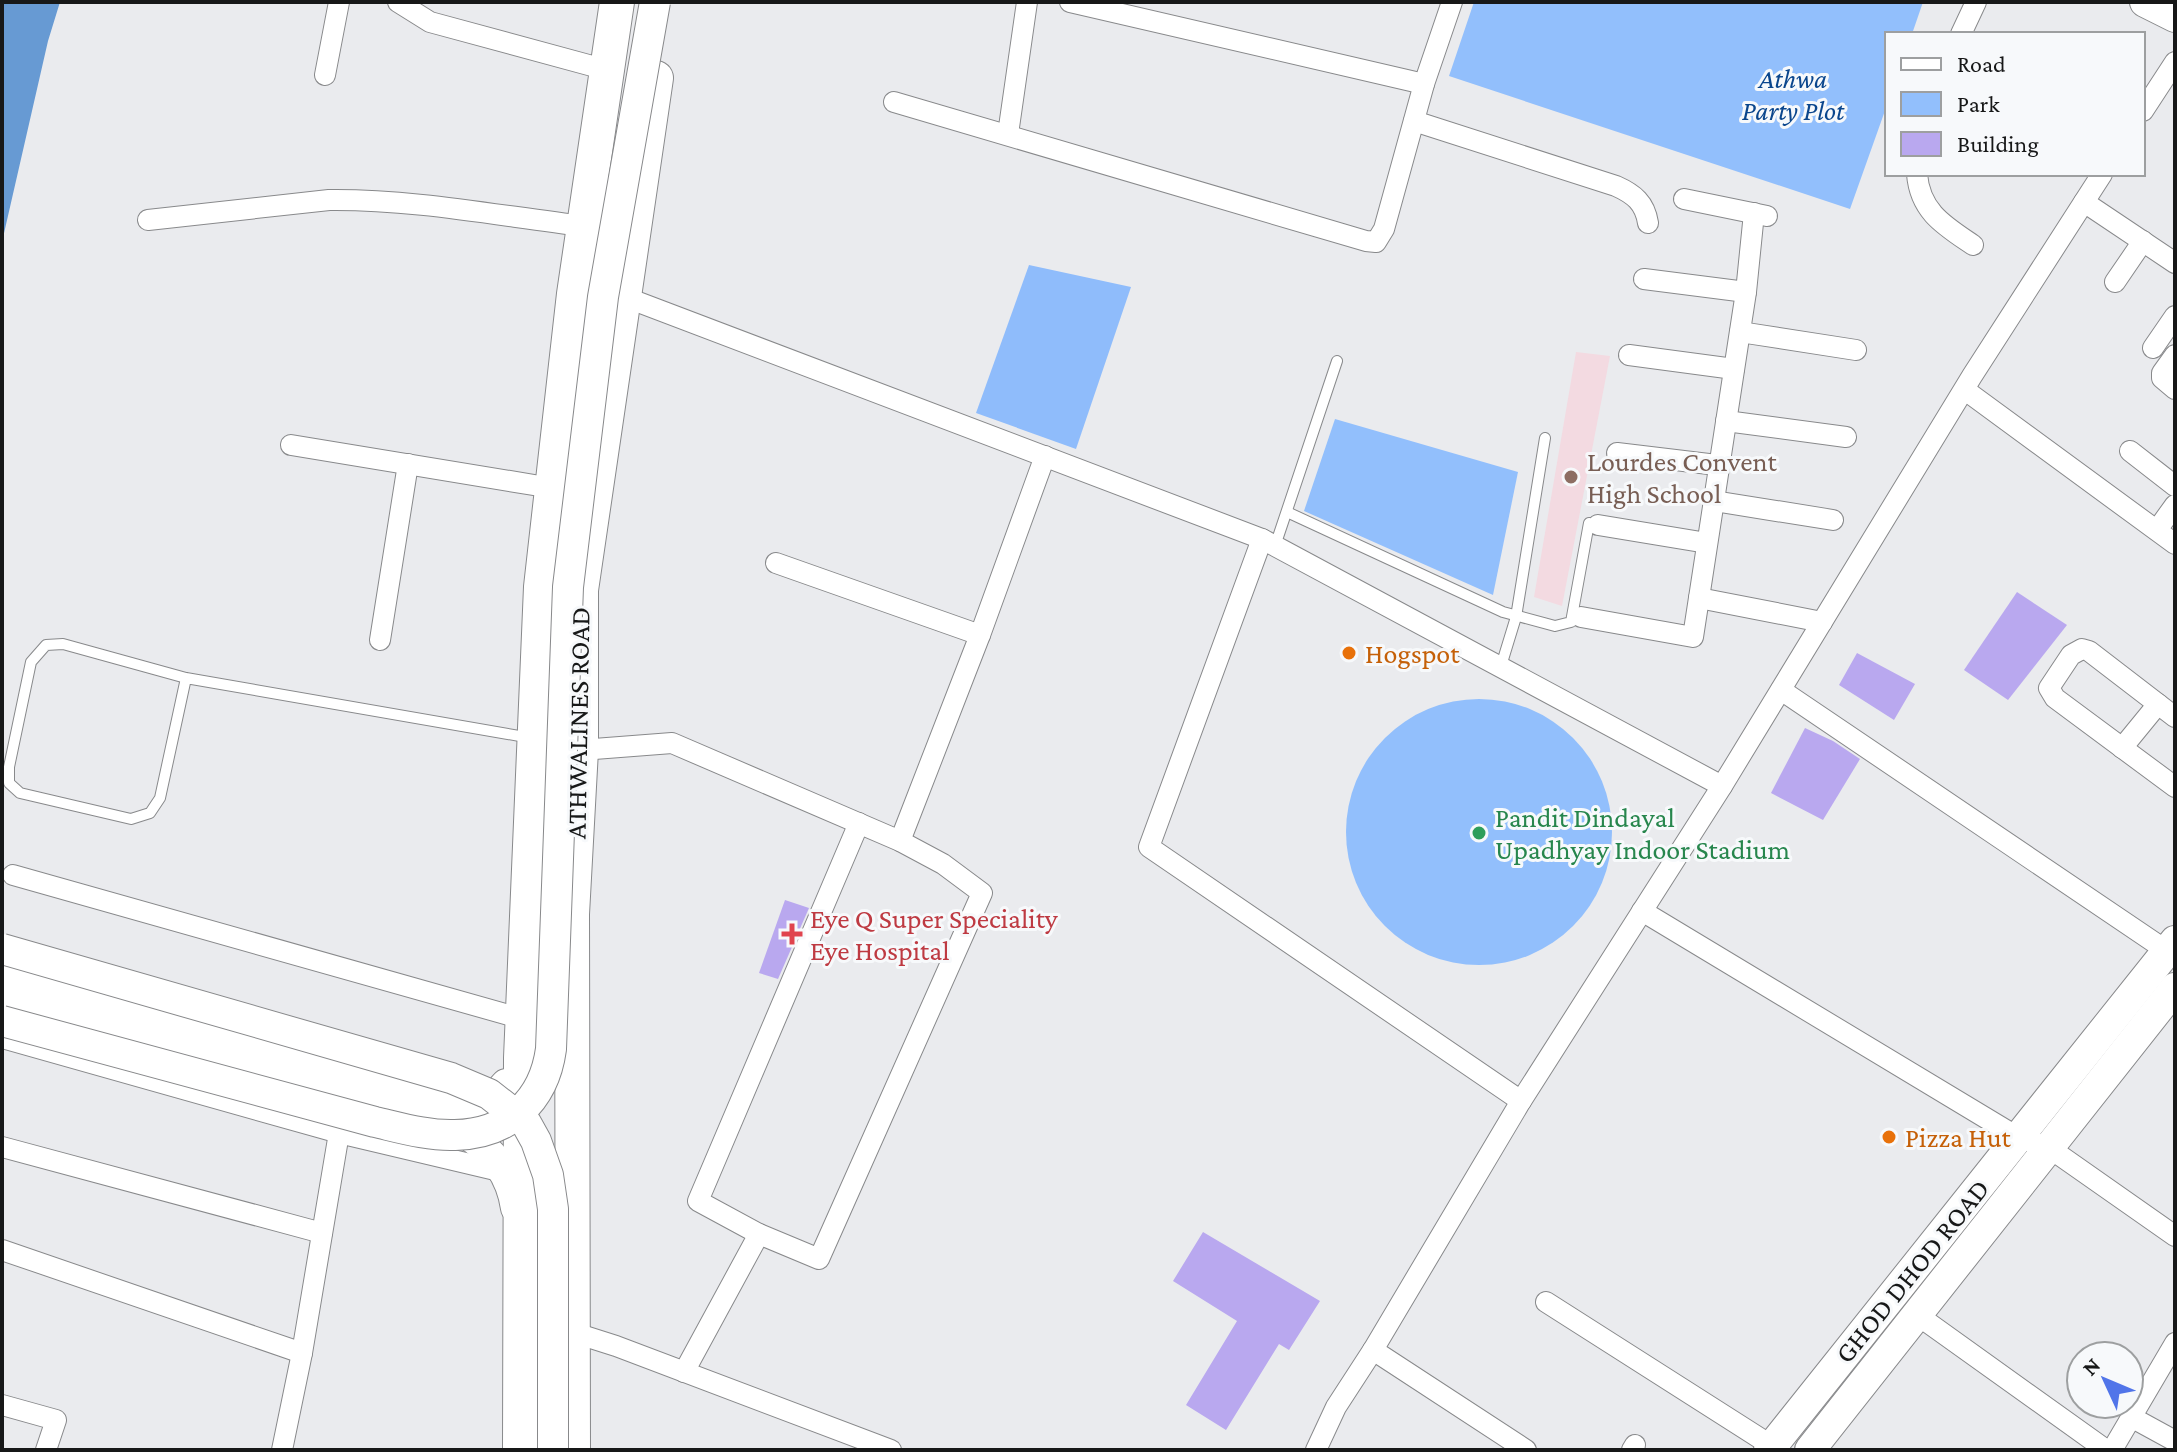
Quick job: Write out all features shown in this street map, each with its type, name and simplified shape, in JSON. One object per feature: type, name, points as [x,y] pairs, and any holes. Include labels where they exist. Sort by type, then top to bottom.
[{"type":"main road","name":"ATHWALINES ROAD","points":[[520,1450],[520,1242],[513,1173],[523,1019],[541,587],[577,277],[617,2]]},
{"type":"main road","points":[[2,1021],[422,1132],[454,1135],[494,1127],[523,1110],[541,1087],[548,1070],[551,1049],[568,587],[603,297],[655,2]]},
{"type":"main road","name":"ATHWALINES ROAD","points":[[573,1450],[572,914],[581,750],[581,590],[622,296],[668,2]]},
{"type":"main road","points":[[2145,2],[2175,17]]},
{"type":"main road","points":[[530,845],[575,847]]},
{"type":"main road","name":"GHOD DHOD ROAD","points":[[1770,1448],[2171,946]]},
{"type":"main road","points":[[2,949],[451,1078],[489,1094],[526,1123],[543,1158],[553,1209],[553,1450]]},
{"type":"main road","points":[[2,974],[465,1106],[494,1098],[521,1058]]},
{"type":"main road","points":[[1810,1450],[2175,988]]},
{"type":"main road","points":[[2,1000],[466,1133],[490,1150],[513,1173]]},
{"type":"street","points":[[325,75],[339,2]]},
{"type":"street","points":[[398,2],[430,22],[607,70]]},
{"type":"street","points":[[1008,134],[1027,2]]},
{"type":"street","points":[[1070,2],[1424,84]]},
{"type":"street","points":[[894,102],[1371,242],[1379,239],[1384,229],[1424,84],[1452,2]]},
{"type":"street","points":[[1962,32],[1976,2]]},
{"type":"street","points":[[2145,108],[2175,62]]},
{"type":"street","points":[[1414,121],[1616,186],[1641,203],[1647,212],[1648,223]]},
{"type":"street","points":[[1917,176],[1917,185],[1930,212],[1973,245]]},
{"type":"street","points":[[1316,1450],[1336,1407],[1521,1101],[1722,786],[1965,390],[2101,176]]},
{"type":"street","points":[[148,220],[354,199],[584,226]]},
{"type":"street","points":[[1581,617],[1693,637],[1717,465],[1761,214],[1684,199]]},
{"type":"street","points":[[2084,202],[2175,263]]},
{"type":"street","points":[[2115,282],[2143,241]]},
{"type":"street","points":[[577,277],[1269,542],[1722,786]]},
{"type":"street","points":[[1644,279],[1746,292]]},
{"type":"street","points":[[2153,348],[2175,316]]},
{"type":"street","points":[[1740,332],[1856,350]]},
{"type":"street","points":[[1629,355],[1734,369]]},
{"type":"street","points":[[2175,355],[2162,373],[2162,378],[2175,389]]},
{"type":"street","points":[[1965,390],[2175,544]]},
{"type":"street","points":[[1726,421],[1846,437]]},
{"type":"street","points":[[291,445],[552,488]]},
{"type":"street","points":[[2130,451],[2175,486]]},
{"type":"street","points":[[1617,453],[1717,465]]},
{"type":"street","points":[[900,841],[1045,456]]},
{"type":"street","points":[[380,640],[408,464]]},
{"type":"street","points":[[1714,501],[1833,520]]},
{"type":"street","points":[[2157,530],[2175,505]]},
{"type":"street","points":[[1593,524],[1707,543]]},
{"type":"street","points":[[1269,542],[1149,847],[1521,1101]]},
{"type":"street","points":[[776,563],[980,635]]},
{"type":"street","points":[[1699,598],[1822,622]]},
{"type":"street","points":[[2175,717],[2089,651],[2082,649],[2071,655],[2050,683],[2050,693],[2175,787]]},
{"type":"street","points":[[1781,690],[2171,946]]},
{"type":"street","points":[[2122,748],[2158,704]]},
{"type":"street","points":[[581,750],[672,743],[859,823],[900,841],[943,864],[982,893],[819,1259],[759,1234],[698,1201],[859,823]]},
{"type":"street","points":[[13,875],[523,1019]]},
{"type":"street","points":[[1642,911],[2019,1138],[2048,1147],[2175,1236]]},
{"type":"street","points":[[2,1038],[339,1133],[513,1173]]},
{"type":"street","points":[[282,1450],[302,1353],[339,1133]]},
{"type":"street","points":[[2,1147],[322,1233]]},
{"type":"street","points":[[684,1372],[759,1234]]},
{"type":"street","points":[[2,1250],[302,1353]]},
{"type":"street","points":[[1546,1302],[1770,1448]]},
{"type":"street","points":[[1916,1314],[2109,1450],[2129,1420]]},
{"type":"street","points":[[520,1333],[572,1332],[891,1450]]},
{"type":"street","points":[[2145,1393],[2175,1343]]},
{"type":"street","points":[[1373,1350],[1526,1450]]},
{"type":"street","points":[[2,1405],[56,1420],[46,1450]]},
{"type":"street","points":[[2136,1420],[2175,1441]]},
{"type":"lane","points":[[1269,542],[1287,512],[1337,361]]},
{"type":"lane","points":[[1501,666],[1516,617],[1545,438]]},
{"type":"lane","points":[[1287,512],[1516,617],[1555,626],[1571,622],[1593,524]]},
{"type":"lane","points":[[186,678],[160,798],[150,813],[131,819],[20,793],[9,783],[9,767],[31,662],[46,645],[63,644],[186,678],[535,739]]},
{"type":"shaded area","points":[[2,2],[60,2],[48,41],[2,242]]},
{"type":"shaded area","points":[[1029,265],[1131,287],[1076,449],[976,413]]},
{"type":"shaded area","name":"Lourdes Convent High School","points":[[1576,352],[1610,356],[1562,606],[1534,597]]},
{"type":"green space","name":"Athwa Party Plot","points":[[1474,2],[1923,2],[1913,32],[1885,32],[1885,111],[1850,209],[1449,76]]},
{"type":"green space","points":[[1335,419],[1518,472],[1493,595],[1304,511]]},
{"type":"green space","name":"Pandit Dindayal Upadhyay Indoor Stadium","points":[[1479,699],[1530,709],[1573,738],[1602,781],[1612,832],[1602,883],[1573,926],[1530,955],[1479,965],[1428,955],[1385,926],[1356,883],[1346,832],[1356,781],[1385,738],[1428,709]]},
{"type":"building","points":[[2017,592],[2067,625],[2008,700],[1964,670]]},
{"type":"building","points":[[1857,653],[1915,684],[1894,720],[1839,685]]},
{"type":"building","points":[[1805,728],[1833,741],[1860,759],[1823,820],[1771,793]]},
{"type":"building","points":[[785,900],[809,908],[778,979],[759,973]]},
{"type":"building","points":[[1203,1232],[1320,1301],[1289,1350],[1279,1344],[1226,1430],[1186,1405],[1237,1321],[1173,1281]]},
{"type":"place","name":"Lourdes Convent High School","points":[[1571,477]]},
{"type":"place","name":"Hogspot","points":[[1349,653]]},
{"type":"place","name":"Pandit Dindayal Upadhyay Indoor Stadium","points":[[1479,833]]},
{"type":"place","name":"Eye Q Super Speciality Eye Hospital","points":[[792,934]]},
{"type":"place","name":"Pizza Hut","points":[[1889,1137]]}]
